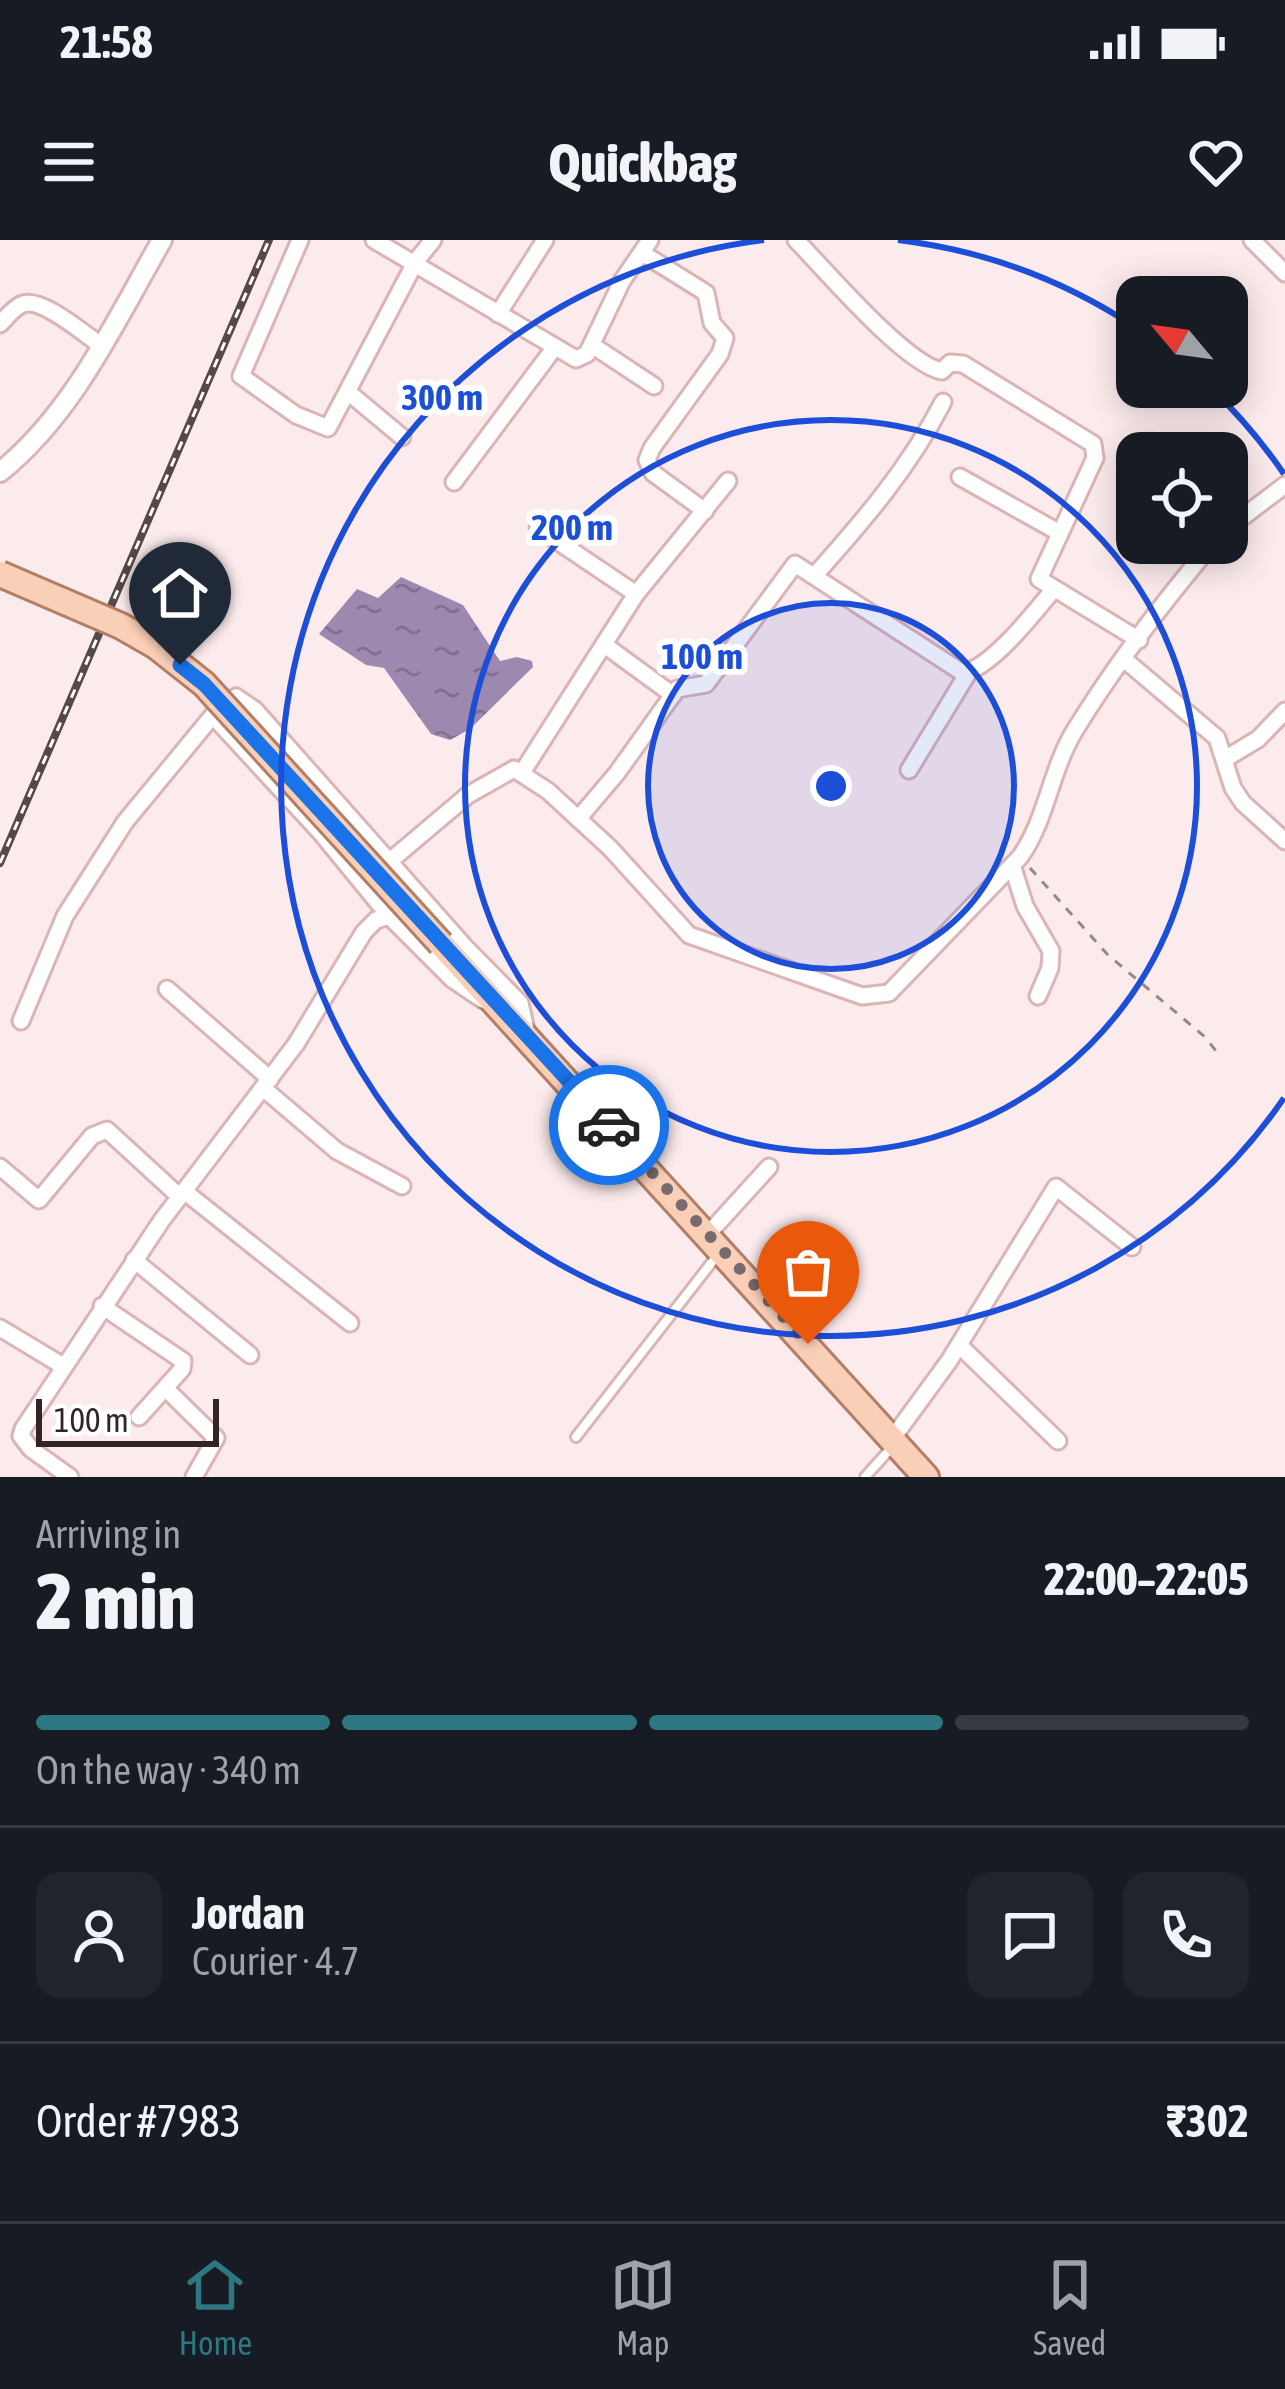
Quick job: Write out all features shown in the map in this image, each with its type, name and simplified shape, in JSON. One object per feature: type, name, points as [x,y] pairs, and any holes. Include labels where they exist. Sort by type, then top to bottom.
[{"type":"main road","points":[[0,574],[121,626],[156,646],[204,684],[926,1477]]},
{"type":"street","points":[[0,472],[40,435],[101,346],[162,240]]},
{"type":"street","points":[[300,240],[241,376],[320,428],[328,428],[416,261],[433,240]]},
{"type":"street","points":[[374,240],[576,358],[587,354],[608,306],[646,246],[706,293],[712,323],[725,338],[720,354],[647,460],[653,473],[706,511]]},
{"type":"street","points":[[498,314],[544,240]]},
{"type":"street","points":[[796,240],[887,335],[930,368],[942,371],[950,363],[962,364],[1093,444],[1095,458],[1039,575],[1043,584],[1138,640]]},
{"type":"street","points":[[1252,240],[1285,273]]},
{"type":"street","points":[[0,324],[15,308],[32,303],[47,308],[101,346]]},
{"type":"street","points":[[592,345],[654,386]]},
{"type":"street","points":[[454,482],[555,346]]},
{"type":"street","points":[[347,392],[403,437]]},
{"type":"street","points":[[815,575],[890,490],[919,450],[943,402]]},
{"type":"street","points":[[960,477],[1058,532]]},
{"type":"street","points":[[523,771],[636,594],[728,481]]},
{"type":"street","points":[[1248,513],[1285,485]]},
{"type":"street","points":[[538,528],[636,594]]},
{"type":"street","points":[[389,861],[468,795],[508,770],[523,771],[610,848],[688,935],[862,996],[889,992],[1016,861],[1034,836],[1048,785],[1075,730],[1197,564]]},
{"type":"street","points":[[578,819],[680,686],[706,684],[790,567],[800,565],[950,668],[968,674]]},
{"type":"street","points":[[909,770],[968,674],[1020,632],[1053,590]]},
{"type":"street","points":[[606,646],[673,695]]},
{"type":"street","points":[[1125,660],[1217,738],[1232,788],[1285,841]]},
{"type":"street","points":[[21,1021],[64,916],[124,822],[233,698],[255,710],[520,1003],[527,1034]]},
{"type":"street","points":[[1225,759],[1258,739],[1285,710]]},
{"type":"street","points":[[213,716],[321,833],[389,916],[466,991],[503,1008]]},
{"type":"street","points":[[1016,861],[1025,906],[1051,951],[1050,968],[1038,996]]},
{"type":"street","points":[[70,1477],[31,1449],[22,1436],[102,1306],[306,1029],[364,932],[382,916],[389,916]]},
{"type":"street","points":[[167,989],[337,1151],[401,1186]]},
{"type":"street","points":[[0,1167],[39,1200],[92,1136],[107,1130],[350,1323]]},
{"type":"street","points":[[715,1241],[770,1166]]},
{"type":"street","points":[[894,1441],[1056,1187],[1132,1247]]},
{"type":"street","points":[[134,1260],[250,1354]]},
{"type":"street","points":[[102,1306],[182,1361],[182,1370],[139,1418]]},
{"type":"street","points":[[0,1328],[63,1366]]},
{"type":"street","points":[[959,1345],[1058,1441]]},
{"type":"street","points":[[166,1389],[216,1438],[194,1477]]},
{"type":"lane","points":[[577,1437],[715,1241]]},
{"type":"lane","points":[[866,1477],[894,1441]]},
{"type":"path","points":[[1016,861],[1108,956],[1205,1036],[1220,1056]]},
{"type":"water","points":[[401,577],[463,605],[500,661],[517,657],[532,661],[533,667],[470,729],[450,740],[431,734],[384,668],[366,665],[319,634],[357,589],[378,598]]},
{"type":"railway","points":[[0,863],[269,240]]},
{"type":"way so far","points":[[609,1125],[808,1344]]},
{"type":"route","points":[[180,665],[204,684],[609,1125]]}]
